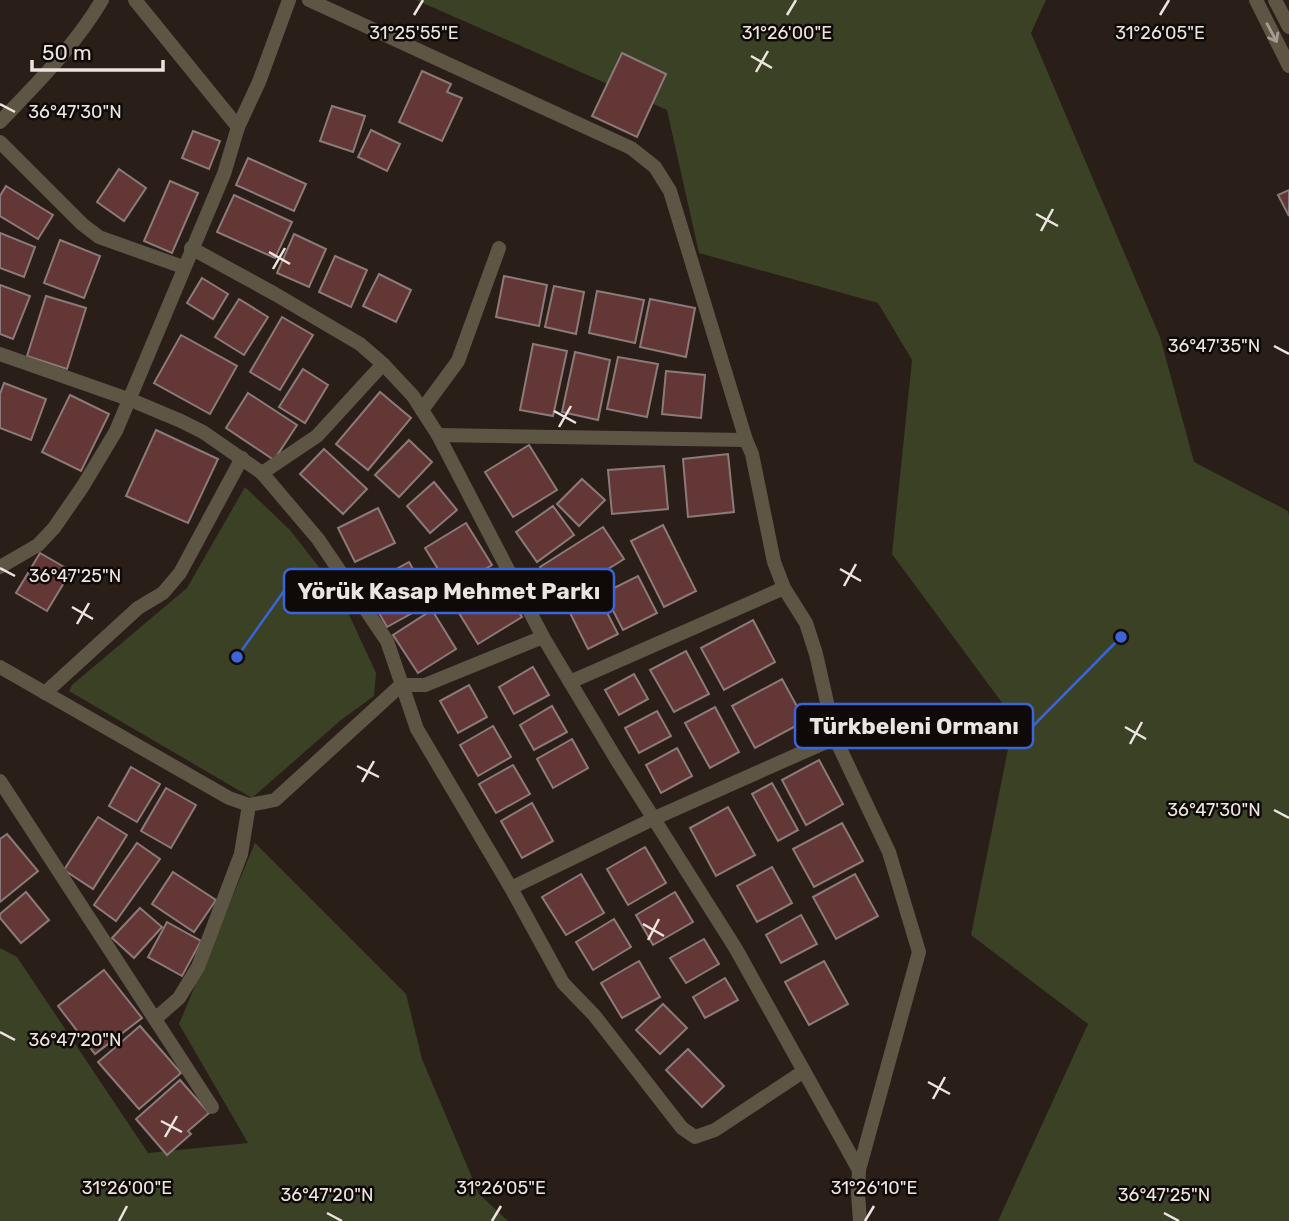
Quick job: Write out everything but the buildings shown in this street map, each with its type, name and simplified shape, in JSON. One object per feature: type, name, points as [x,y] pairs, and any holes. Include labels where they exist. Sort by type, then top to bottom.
[{"type":"street","points":[[0,122],[40,80],[102,0]]},
{"type":"street","points":[[135,0],[238,127]]},
{"type":"street","points":[[0,567],[38,545],[54,528],[100,459],[131,400],[183,267],[224,174],[238,127],[259,82],[289,0]]},
{"type":"street","points":[[309,0],[631,148],[655,167],[670,191],[752,454],[774,562],[784,588],[806,623],[835,738],[889,852],[919,952],[859,1170],[860,1221]]},
{"type":"street","points":[[1256,0],[1289,66]]},
{"type":"street","points":[[1275,0],[1289,27]]},
{"type":"street","points":[[0,142],[82,224],[99,237],[183,267]]},
{"type":"street","points":[[191,248],[360,344],[383,364],[412,396],[438,435],[543,637],[736,949],[859,1170]]},
{"type":"street","points":[[422,410],[458,361],[499,248]]},
{"type":"street","points":[[0,354],[131,400],[203,432],[262,473],[318,539],[387,641],[416,729],[511,888],[563,983],[594,1015],[682,1128],[695,1137],[715,1130],[804,1071]]},
{"type":"street","points":[[262,473],[317,436],[383,364]]},
{"type":"street","points":[[438,435],[746,440]]},
{"type":"street","points":[[45,693],[138,608],[163,593],[180,573],[242,458]]},
{"type":"street","points":[[570,682],[784,588]]},
{"type":"street","points":[[0,667],[229,799],[250,805],[275,800],[401,685],[425,685],[543,637]]},
{"type":"street","points":[[511,888],[655,818],[835,738]]},
{"type":"street","points":[[0,781],[212,1107]]},
{"type":"street","points":[[155,1019],[179,998],[198,967],[241,854],[250,805]]},
{"type":"green space","points":[[416,0],[1046,0],[1031,33],[1160,337],[1194,462],[1288,511],[1289,516],[1289,1221],[998,1221],[1088,1024],[971,935],[1014,719],[892,554],[912,360],[878,303],[699,253],[667,110]]},
{"type":"green space","points":[[245,487],[290,530],[339,593],[376,673],[374,696],[341,720],[252,798],[69,691],[72,685],[187,588]]},
{"type":"green space","points":[[255,843],[406,994],[422,1059],[479,1194],[508,1221],[0,1221],[0,948],[17,957],[148,1153],[248,1143],[179,1024]]},
{"type":"place","name":"Türkbeleni Ormanı","points":[[1121,637]]},
{"type":"place","name":"Yörük Kasap Mehmet Parkı","points":[[237,657]]}]
